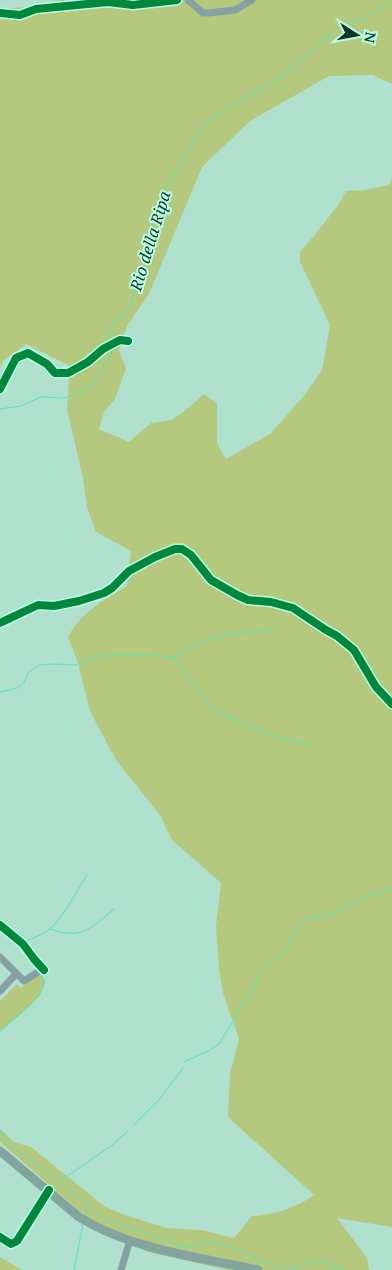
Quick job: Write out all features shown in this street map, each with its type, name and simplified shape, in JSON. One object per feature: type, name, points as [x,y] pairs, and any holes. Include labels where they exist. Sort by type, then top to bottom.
[{"type":"main road","points":[[0,1151],[79,1217],[92,1225],[168,1252],[258,1270]]},
{"type":"street","points":[[0,13],[20,15],[36,9],[108,2],[133,5],[177,0]]},
{"type":"street","points":[[188,0],[203,13],[208,13],[235,10],[252,0]]},
{"type":"street","points":[[0,389],[16,358],[28,353],[47,364],[55,373],[68,373],[88,362],[103,349],[120,340],[128,341]]},
{"type":"street","points":[[0,624],[38,605],[54,606],[104,593],[112,588],[129,571],[162,554],[175,549],[182,549],[191,555],[211,580],[248,600],[271,602],[293,608],[337,636],[354,650],[376,687],[392,704]]},
{"type":"street","points":[[0,925],[23,944],[45,970],[39,971],[26,981],[22,980],[0,956]]},
{"type":"street","points":[[0,990],[16,974]]},
{"type":"street","points":[[0,1237],[11,1244],[17,1241],[49,1190]]},
{"type":"street","points":[[121,1270],[130,1240]]},
{"type":"green space","points":[[59,0],[392,0],[392,84],[373,75],[329,76],[250,121],[202,167],[149,294],[127,326],[119,351],[126,368],[115,399],[104,412],[99,429],[129,442],[151,423],[172,420],[204,394],[217,404],[217,443],[226,459],[270,434],[303,397],[322,370],[330,325],[300,262],[300,251],[338,205],[346,191],[389,185],[392,179],[392,1227],[337,1218],[367,1258],[369,1270],[228,1270],[148,1252],[132,1245],[125,1234],[95,1223],[0,1142],[0,1129],[14,1142],[31,1147],[104,1206],[122,1214],[166,1228],[202,1230],[234,1238],[252,1216],[284,1210],[300,1204],[314,1195],[228,1117],[230,1074],[239,1039],[223,993],[219,969],[216,926],[221,883],[172,840],[160,815],[116,760],[90,711],[78,663],[68,637],[73,628],[86,614],[127,586],[131,551],[96,532],[87,507],[83,478],[67,409],[70,366],[26,344],[3,361],[0,368],[0,9],[36,6]]},
{"type":"green space","points":[[38,974],[44,978],[44,985],[36,1000],[0,1031],[0,1001],[17,984],[21,988]]},
{"type":"green space","points":[[0,1257],[22,1270],[0,1270]]},
{"type":"waterway","name":"Rio della Ripa","points":[[109,343],[107,335],[130,305],[144,268],[154,218],[167,186],[202,127],[227,108],[278,79],[338,28],[370,15],[388,0]]},
{"type":"waterway","name":"Rio della Ripa","points":[[0,409],[21,406],[41,397],[65,398],[91,386],[111,354],[110,349]]},
{"type":"waterway","points":[[0,692],[17,688],[24,683],[28,673],[39,665],[75,665],[96,656],[144,655],[174,657],[212,638],[230,634],[276,630]]},
{"type":"waterway","points":[[173,657],[213,709],[261,732],[308,745]]},
{"type":"waterway","points":[[24,942],[46,932],[55,924],[70,904],[87,875]]},
{"type":"waterway","points":[[184,1062],[219,1044],[250,994],[260,972],[287,949],[297,927],[310,918],[325,916],[359,900],[392,888]]},
{"type":"waterway","points":[[50,929],[70,933],[85,931],[114,909]]},
{"type":"waterway","points":[[0,1032],[39,996],[45,983],[40,973]]},
{"type":"waterway","points":[[133,1126],[157,1102],[183,1068]]},
{"type":"waterway","points":[[0,1129],[10,1145],[60,1181],[99,1215],[111,1221],[181,1246],[187,1247],[213,1242],[221,1243],[260,1260],[280,1266],[294,1269],[307,1262],[323,1261],[344,1270]]},
{"type":"waterway","points":[[60,1181],[111,1146],[128,1131]]},
{"type":"waterway","points":[[85,1215],[87,1207]]},
{"type":"waterway","points":[[74,1270],[83,1224]]},
{"type":"cycle path","points":[[0,13],[20,15],[36,9],[108,2],[133,5],[177,0]]},
{"type":"cycle path","points":[[0,389],[16,358],[28,353],[47,364],[55,373],[68,373],[88,362],[103,349],[120,340],[128,341]]},
{"type":"cycle path","points":[[0,623],[38,605],[54,606],[104,593],[112,588],[129,571],[155,557],[175,549],[182,549],[191,555],[211,580],[237,595],[248,600],[271,602],[293,608],[337,636],[354,650],[376,687],[392,704]]},
{"type":"cycle path","points":[[0,925],[23,944],[44,970]]},
{"type":"cycle path","points":[[0,1237],[11,1244],[17,1241],[49,1190]]}]
